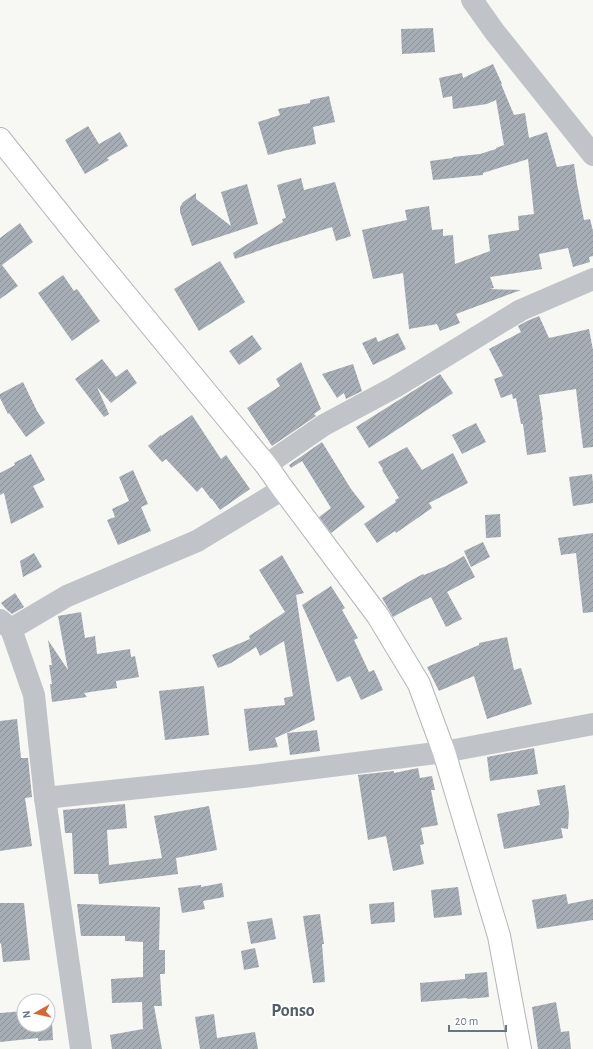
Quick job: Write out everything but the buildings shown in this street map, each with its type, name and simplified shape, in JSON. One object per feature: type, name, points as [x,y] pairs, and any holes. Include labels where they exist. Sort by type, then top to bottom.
[{"type":"main road","points":[[0,139],[79,238],[266,465],[378,616],[420,684],[444,752],[499,936],[520,1049]]},
{"type":"street","points":[[472,0],[494,31],[593,155]]},
{"type":"street","points":[[266,465],[324,425],[395,387],[521,310],[593,279]]},
{"type":"street","points":[[81,1049],[45,798],[34,695],[5,625],[67,596],[197,541],[283,489]]},
{"type":"street","points":[[45,798],[252,776],[444,752],[593,724]]},
{"type":"district","name":"Ponso","points":[[293,1010]]}]
